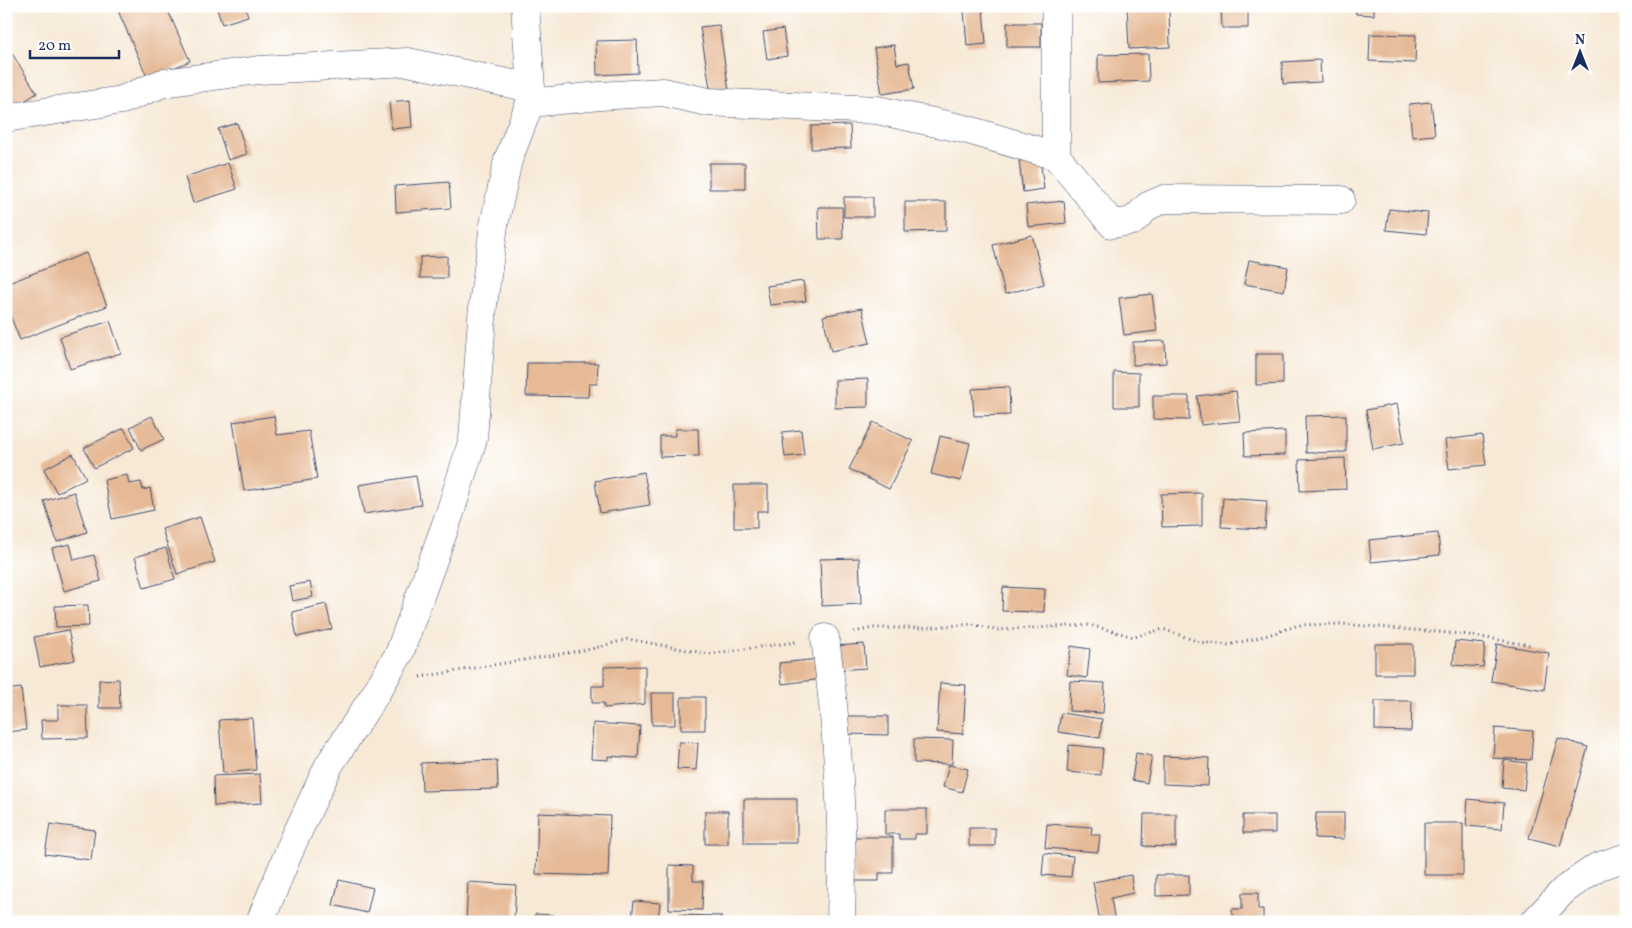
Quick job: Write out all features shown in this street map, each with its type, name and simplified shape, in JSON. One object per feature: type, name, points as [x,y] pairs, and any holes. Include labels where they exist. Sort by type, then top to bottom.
[{"type":"street","points":[[260,922],[292,842],[329,765],[374,696],[398,654],[450,513],[473,439],[483,305],[494,225],[508,160],[530,96],[526,6]]},
{"type":"street","points":[[1056,6],[1056,156]]},
{"type":"street","points":[[6,118],[122,100],[163,83],[259,70],[408,62],[530,96],[600,96],[663,92],[708,102],[877,110],[966,129],[1056,156],[1112,224],[1133,221],[1148,206],[1164,198],[1341,200]]},
{"type":"street","points":[[825,638],[838,756],[842,888],[841,922]]},
{"type":"street","points":[[1534,922],[1564,890],[1597,867],[1624,858]]},
{"type":"path","points":[[418,677],[591,649],[628,639],[709,654],[825,638],[873,628],[922,628],[973,624],[996,630],[1090,625],[1134,637],[1163,630],[1199,642],[1229,645],[1268,635],[1298,624],[1342,624],[1462,634],[1530,645]]},
{"type":"building","points":[[116,6],[166,6],[190,61],[148,79]]},
{"type":"building","points":[[216,6],[245,6],[248,16],[222,24]]},
{"type":"building","points":[[1127,6],[1169,6],[1170,47],[1129,49]]},
{"type":"building","points":[[1221,6],[1248,6],[1248,28],[1222,28]]},
{"type":"building","points":[[1356,6],[1374,6],[1374,15],[1356,14]]},
{"type":"building","points":[[983,9],[986,44],[967,46],[964,11]]},
{"type":"building","points":[[1007,23],[1041,23],[1041,47],[1007,47]]},
{"type":"building","points":[[719,25],[729,91],[711,94],[700,27]]},
{"type":"building","points":[[783,29],[787,56],[767,59],[763,32]]},
{"type":"building","points":[[1370,34],[1416,35],[1415,63],[1369,61]]},
{"type":"building","points":[[637,40],[638,73],[597,75],[596,41]]},
{"type":"building","points":[[6,44],[37,93],[6,113],[6,97],[10,95],[6,89]]},
{"type":"building","points":[[894,45],[897,64],[909,62],[914,89],[882,94],[874,48]]},
{"type":"building","points":[[1148,54],[1149,81],[1098,83],[1098,55]]},
{"type":"building","points":[[1320,60],[1321,82],[1283,84],[1282,62]]},
{"type":"building","points":[[410,100],[412,127],[392,129],[389,102]]},
{"type":"building","points":[[1431,102],[1435,135],[1412,137],[1409,104]]},
{"type":"building","points":[[237,123],[247,154],[228,160],[218,129]]},
{"type":"building","points":[[850,125],[851,148],[811,149],[811,126]]},
{"type":"building","points":[[1040,158],[1044,189],[1023,192],[1019,161]]},
{"type":"building","points":[[228,163],[237,189],[193,203],[185,177]]},
{"type":"building","points":[[709,163],[745,163],[745,189],[709,189]]},
{"type":"building","points":[[449,182],[451,208],[396,212],[395,186]]},
{"type":"building","points":[[844,197],[873,197],[873,217],[844,217]]},
{"type":"building","points":[[1064,201],[1066,223],[1028,227],[1026,205]]},
{"type":"building","points":[[905,202],[946,202],[946,231],[905,232]]},
{"type":"building","points":[[818,207],[842,207],[843,239],[819,239]]},
{"type":"building","points":[[1389,209],[1428,213],[1426,234],[1386,230]]},
{"type":"building","points":[[1032,235],[1044,284],[1005,294],[993,245]]},
{"type":"building","points":[[86,253],[107,306],[20,340],[6,305],[6,284]]},
{"type":"building","points":[[447,256],[447,278],[420,278],[420,257]]},
{"type":"building","points":[[1249,260],[1288,267],[1284,291],[1244,284]]},
{"type":"building","points":[[803,281],[806,301],[770,305],[767,286]]},
{"type":"building","points":[[1152,294],[1157,331],[1124,335],[1119,298]]},
{"type":"building","points":[[862,308],[870,343],[831,351],[823,316]]},
{"type":"building","points":[[110,321],[121,353],[70,369],[60,337]]},
{"type":"building","points":[[1165,341],[1166,363],[1133,365],[1133,342]]},
{"type":"building","points":[[1256,354],[1283,354],[1283,384],[1256,385]]},
{"type":"building","points":[[527,363],[598,363],[597,384],[589,384],[588,397],[526,396]]},
{"type":"building","points":[[1114,372],[1139,373],[1139,407],[1114,407]]},
{"type":"building","points":[[868,379],[868,407],[835,408],[835,380]]},
{"type":"building","points":[[1009,387],[1010,415],[974,416],[972,389]]},
{"type":"building","points":[[1236,391],[1240,421],[1201,425],[1197,396]]},
{"type":"building","points":[[1153,396],[1189,396],[1189,420],[1153,419]]},
{"type":"building","points":[[1397,404],[1404,443],[1373,449],[1366,410]]},
{"type":"building","points":[[1346,415],[1346,452],[1306,453],[1305,416]]},
{"type":"building","points":[[152,416],[164,439],[141,450],[130,427]]},
{"type":"building","points":[[274,416],[277,435],[309,431],[317,479],[244,491],[233,422]]},
{"type":"building","points":[[873,422],[913,441],[889,489],[849,469]]},
{"type":"building","points":[[124,428],[134,448],[94,468],[84,448]]},
{"type":"building","points":[[675,429],[698,429],[699,456],[660,457],[660,436],[675,436]]},
{"type":"building","points":[[801,430],[804,455],[785,457],[782,432]]},
{"type":"building","points":[[1285,431],[1285,455],[1245,456],[1244,433]]},
{"type":"building","points":[[1482,435],[1486,465],[1449,469],[1445,440]]},
{"type":"building","points":[[940,436],[970,443],[961,481],[931,474]]},
{"type":"building","points":[[73,454],[86,478],[57,493],[44,469]]},
{"type":"building","points":[[1345,458],[1346,489],[1300,491],[1299,460]]},
{"type":"building","points":[[644,472],[650,505],[600,513],[595,481]]},
{"type":"building","points":[[127,475],[129,484],[141,482],[143,490],[150,488],[154,510],[112,519],[104,480]]},
{"type":"building","points":[[416,476],[421,505],[364,514],[359,485]]},
{"type":"building","points":[[734,485],[768,485],[768,511],[757,511],[757,528],[734,528]]},
{"type":"building","points":[[74,492],[87,532],[57,542],[44,501]]},
{"type":"building","points":[[1202,493],[1202,526],[1162,527],[1161,494]]},
{"type":"building","points":[[1223,498],[1267,501],[1265,529],[1221,527]]},
{"type":"building","points":[[200,517],[215,562],[177,574],[162,529]]},
{"type":"building","points":[[1438,533],[1440,555],[1371,562],[1369,540]]},
{"type":"building","points":[[70,544],[74,560],[94,555],[101,581],[64,591],[52,548]]},
{"type":"building","points":[[166,548],[175,579],[144,588],[135,557]]},
{"type":"building","points":[[859,558],[861,604],[822,606],[820,559]]},
{"type":"building","points":[[310,582],[313,597],[292,601],[289,586]]},
{"type":"building","points":[[1003,587],[1045,589],[1044,612],[1002,611]]},
{"type":"building","points":[[326,604],[332,629],[297,637],[292,612]]},
{"type":"building","points":[[88,605],[89,626],[56,627],[55,606]]},
{"type":"building","points":[[68,630],[75,660],[40,667],[34,637]]},
{"type":"building","points":[[1455,641],[1485,644],[1483,667],[1453,665]]},
{"type":"building","points":[[864,644],[866,668],[837,670],[835,646]]},
{"type":"building","points":[[1375,644],[1413,644],[1413,674],[1375,674]]},
{"type":"building","points":[[1497,644],[1549,653],[1544,690],[1491,681]]},
{"type":"building","points":[[1071,646],[1090,649],[1087,678],[1067,675]]},
{"type":"building","points":[[819,659],[822,679],[782,684],[779,663]]},
{"type":"building","points":[[645,666],[645,704],[604,708],[604,703],[592,703],[592,686],[604,686],[604,667]]},
{"type":"building","points":[[119,679],[120,708],[99,708],[99,680]]},
{"type":"building","points":[[1070,681],[1105,683],[1103,713],[1069,711]]},
{"type":"building","points":[[940,683],[966,685],[963,734],[937,732]]},
{"type":"building","points":[[21,688],[26,730],[6,732],[6,690]]},
{"type":"building","points":[[651,693],[675,693],[675,725],[652,725]]},
{"type":"building","points":[[681,697],[705,697],[705,730],[681,730]]},
{"type":"building","points":[[1375,701],[1412,701],[1411,731],[1375,730]]},
{"type":"building","points":[[58,705],[87,705],[88,738],[42,739],[41,720],[58,720]]},
{"type":"building","points":[[1061,713],[1102,719],[1100,738],[1058,732]]},
{"type":"building","points":[[847,716],[888,716],[888,735],[847,734]]},
{"type":"building","points":[[252,718],[256,770],[223,773],[219,720]]},
{"type":"building","points":[[593,723],[640,726],[638,758],[608,756],[608,760],[591,759]]},
{"type":"building","points":[[1495,728],[1533,731],[1531,760],[1493,758]]},
{"type":"building","points":[[1558,738],[1588,747],[1560,846],[1529,838]]},
{"type":"building","points":[[914,739],[953,740],[952,764],[914,763]]},
{"type":"building","points":[[679,742],[698,743],[696,770],[677,769]]},
{"type":"building","points":[[1069,745],[1103,748],[1101,775],[1067,772]]},
{"type":"building","points":[[1136,753],[1152,756],[1147,783],[1132,780]]},
{"type":"building","points":[[1163,756],[1209,758],[1208,786],[1163,784]]},
{"type":"building","points":[[497,760],[498,789],[422,791],[421,763]]},
{"type":"building","points":[[1504,760],[1527,763],[1524,790],[1502,788]]},
{"type":"building","points":[[949,765],[968,769],[962,792],[943,787]]},
{"type":"building","points":[[260,774],[262,803],[214,806],[213,776]]},
{"type":"building","points":[[744,799],[797,799],[797,843],[744,843]]},
{"type":"building","points":[[1468,799],[1504,803],[1502,829],[1466,826]]},
{"type":"building","points":[[885,809],[927,809],[927,834],[915,834],[915,839],[899,839],[899,834],[885,834]]},
{"type":"building","points":[[705,811],[728,811],[728,844],[705,844]]},
{"type":"building","points":[[538,813],[610,816],[608,876],[536,874]]},
{"type":"building","points":[[1316,813],[1344,813],[1344,839],[1315,838]]},
{"type":"building","points":[[1144,814],[1176,814],[1176,847],[1143,846]]},
{"type":"building","points":[[1243,815],[1275,815],[1275,833],[1243,833]]},
{"type":"building","points":[[1424,823],[1463,823],[1463,875],[1424,875]]},
{"type":"building","points":[[50,824],[95,830],[91,860],[45,854]]},
{"type":"building","points":[[1047,824],[1092,827],[1091,835],[1100,835],[1098,852],[1045,848]]},
{"type":"building","points":[[969,828],[995,828],[995,846],[969,846]]},
{"type":"building","points":[[850,837],[893,837],[893,873],[879,873],[879,881],[855,881]]},
{"type":"building","points":[[1044,853],[1073,856],[1071,877],[1042,875]]},
{"type":"building","points":[[669,865],[693,866],[693,881],[703,881],[702,910],[669,909]]},
{"type":"building","points":[[1131,875],[1133,893],[1111,898],[1115,922],[1100,922],[1093,882]]},
{"type":"building","points":[[1156,875],[1189,875],[1189,895],[1156,896]]},
{"type":"building","points":[[339,880],[373,888],[367,913],[333,905]]},
{"type":"building","points":[[468,882],[516,885],[514,919],[496,918],[496,922],[466,922]]},
{"type":"building","points":[[1242,893],[1258,893],[1258,909],[1263,909],[1263,922],[1232,922],[1232,909],[1242,909]]},
{"type":"building","points":[[634,901],[660,903],[658,922],[632,919]]},
{"type":"building","points":[[535,914],[553,915],[552,922],[534,922]]},
{"type":"building","points":[[678,915],[721,916],[721,922],[678,922]]}]
